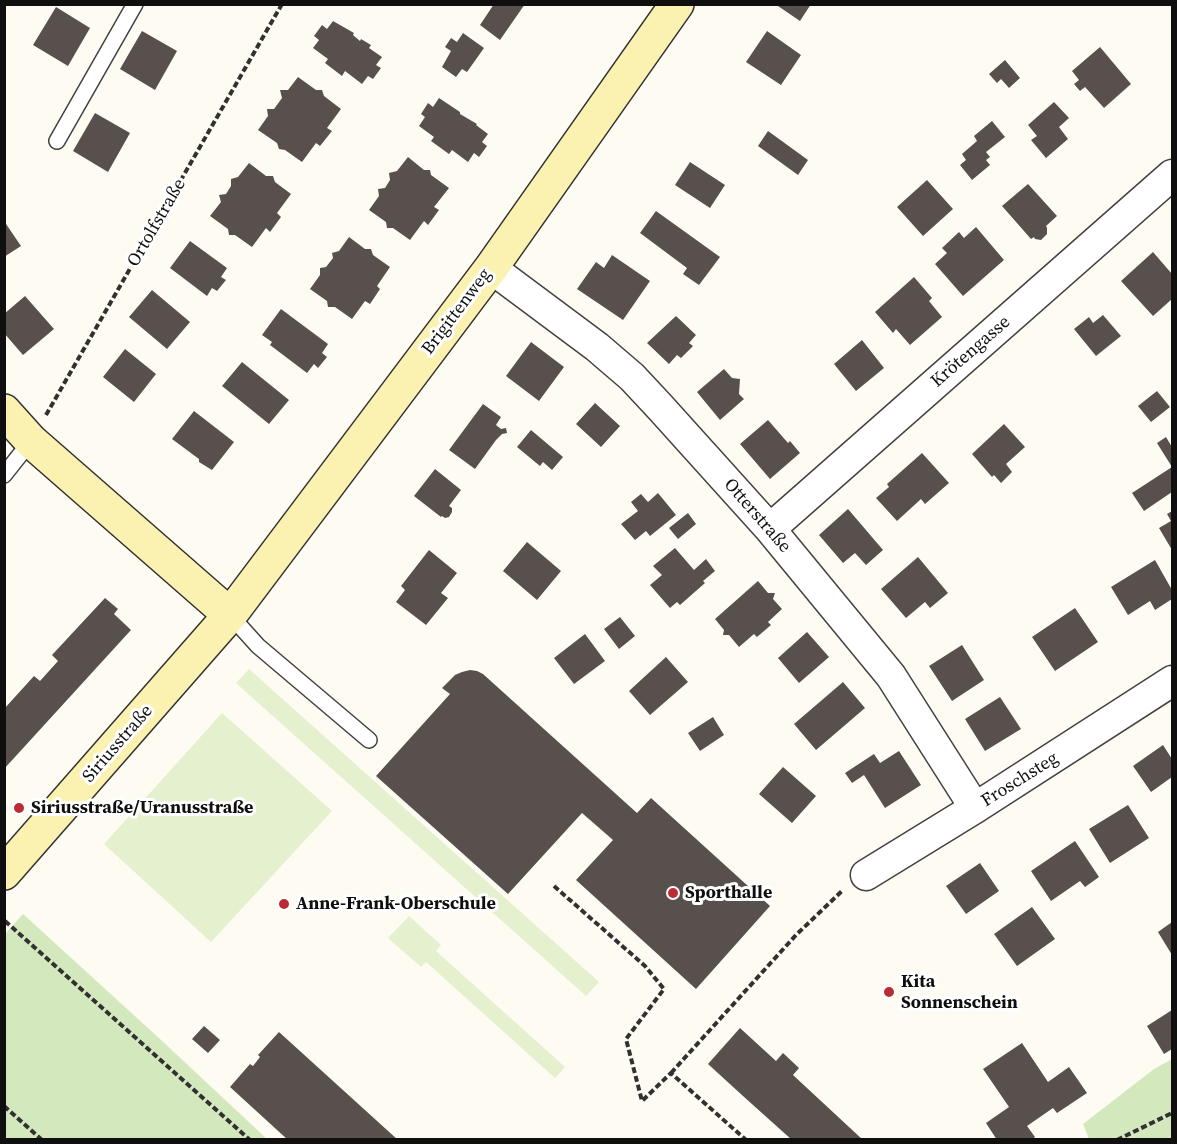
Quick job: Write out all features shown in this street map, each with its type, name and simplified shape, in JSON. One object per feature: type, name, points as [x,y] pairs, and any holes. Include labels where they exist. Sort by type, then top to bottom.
[{"type":"street","name":"Brigittenweg","points":[[230,615],[491,268],[677,4]]},
{"type":"street","name":"Krötengasse","points":[[770,529],[1173,174]]},
{"type":"street","name":"Otterstraße","points":[[491,268],[597,347],[632,377],[770,529],[891,676],[975,808]]},
{"type":"street","points":[[4,411],[31,441],[230,615]]},
{"type":"street","name":"Siriusstraße","points":[[4,873],[230,615]]},
{"type":"street","name":"Froschsteg","points":[[866,875],[1173,681]]},
{"type":"lane","points":[[57,141],[135,4]]},
{"type":"lane","points":[[4,475],[31,441]]},
{"type":"lane","points":[[230,615],[258,646],[369,740]]},
{"type":"path","name":"Ortolfstraße","points":[[31,441],[282,4]]},
{"type":"path","points":[[554,886],[645,966],[664,989],[626,1039],[642,1101],[671,1073],[796,935],[847,886],[866,875]]},
{"type":"path","points":[[5,921],[250,1140]]},
{"type":"path","points":[[671,1073],[746,1140]]},
{"type":"path","points":[[4,1106],[42,1140]]},
{"type":"path","points":[[1117,1140],[1173,1113]]},
{"type":"green space","points":[[249,669],[599,982],[586,996],[236,683]]},
{"type":"green space","points":[[222,713],[332,811],[211,942],[104,844]]},
{"type":"green space","points":[[23,914],[267,1139],[5,1139],[5,934]]},
{"type":"green space","points":[[409,916],[441,945],[436,951],[565,1067],[555,1078],[426,962],[421,967],[388,938]]},
{"type":"green space","points":[[1172,1059],[1172,1139],[1089,1139],[1083,1124],[1154,1069]]},
{"type":"building","points":[[494,4],[525,4],[500,40],[480,25]]},
{"type":"building","points":[[775,4],[811,4],[800,21]]},
{"type":"building","points":[[56,7],[90,28],[68,66],[33,45]]},
{"type":"building","points":[[333,21],[354,33],[353,35],[360,41],[361,39],[371,45],[369,48],[382,57],[376,65],[381,68],[373,79],[368,76],[362,84],[345,71],[342,76],[325,63],[328,59],[313,48],[319,40],[314,36],[322,25],[327,29]]},
{"type":"building","points":[[142,31],[177,51],[155,90],[120,69]]},
{"type":"building","points":[[767,31],[801,55],[781,85],[746,62]]},
{"type":"building","points":[[463,33],[484,48],[467,72],[462,69],[456,77],[442,67],[451,51],[445,47],[451,38],[457,42]]},
{"type":"building","points":[[1100,47],[1131,84],[1104,108],[1085,87],[1080,91],[1074,84],[1079,80],[1072,71]]},
{"type":"building","points":[[1005,60],[1020,78],[1009,88],[1001,79],[997,83],[989,74]]},
{"type":"building","points":[[298,77],[316,90],[322,90],[324,96],[341,109],[327,128],[332,131],[320,146],[316,143],[302,162],[285,150],[279,149],[277,143],[258,130],[268,116],[267,109],[274,109],[282,98],[280,90],[288,90]]},
{"type":"building","points":[[439,98],[488,134],[482,142],[487,146],[479,157],[474,153],[468,162],[452,150],[449,154],[431,141],[434,137],[419,126],[425,117],[421,114],[428,103],[433,107]]},
{"type":"building","points":[[1054,102],[1069,118],[1059,127],[1068,139],[1046,158],[1031,140],[1037,136],[1028,125]]},
{"type":"building","points":[[95,113],[130,133],[108,172],[73,151]]},
{"type":"building","points":[[992,121],[1005,137],[986,152],[990,157],[986,160],[990,165],[972,180],[960,165],[966,160],[962,154],[977,141],[974,136]]},
{"type":"building","points":[[768,131],[808,160],[798,175],[758,146]]},
{"type":"building","points":[[408,157],[424,170],[430,170],[431,175],[449,188],[434,207],[439,210],[428,225],[424,221],[410,240],[393,228],[387,228],[386,222],[369,210],[379,196],[378,189],[385,188],[390,180],[389,173],[397,171]]},
{"type":"building","points":[[690,162],[725,185],[710,208],[675,185]]},
{"type":"building","points":[[249,163],[266,176],[273,176],[275,182],[291,194],[277,213],[281,217],[270,232],[266,228],[252,247],[235,235],[229,235],[228,229],[210,216],[221,202],[219,195],[226,194],[231,186],[231,179],[238,177]]},
{"type":"building","points":[[927,180],[953,209],[923,236],[897,207]]},
{"type":"building","points":[[1028,184],[1057,216],[1046,226],[1047,234],[1041,240],[1034,237],[1031,239],[1002,206]]},
{"type":"building","points":[[656,211],[720,257],[699,285],[683,274],[687,268],[640,233]]},
{"type":"building","points":[[4,221],[21,246],[4,257]]},
{"type":"building","points":[[976,227],[1004,260],[963,296],[935,264],[947,253],[942,248],[959,232],[964,238]]},
{"type":"building","points":[[349,237],[365,249],[371,249],[373,255],[390,267],[377,286],[380,289],[370,304],[365,301],[352,319],[335,307],[328,307],[327,301],[310,289],[320,275],[320,268],[326,267],[333,258],[332,253],[339,251]]},
{"type":"building","points":[[190,241],[227,268],[221,277],[226,280],[217,291],[212,288],[207,296],[170,268]]},
{"type":"building","points":[[1153,252],[1172,274],[1172,299],[1153,316],[1121,281]]},
{"type":"building","points":[[612,255],[650,281],[623,320],[577,289],[596,262],[604,268]]},
{"type":"building","points":[[914,277],[932,298],[929,301],[942,317],[910,345],[896,329],[893,333],[875,312]]},
{"type":"building","points":[[152,290],[190,322],[167,349],[129,317]]},
{"type":"building","points":[[25,296],[54,329],[23,355],[4,333],[4,314]]},
{"type":"building","points":[[281,309],[328,344],[322,353],[327,357],[318,368],[314,364],[307,373],[270,345],[272,342],[262,335]]},
{"type":"building","points":[[1103,315],[1121,336],[1096,356],[1074,329],[1089,317],[1093,323]]},
{"type":"building","points":[[676,316],[696,335],[689,343],[693,346],[681,358],[677,355],[669,364],[647,343]]},
{"type":"building","points":[[862,340],[884,368],[856,391],[834,364]]},
{"type":"building","points":[[531,342],[564,367],[539,401],[506,376]]},
{"type":"building","points":[[125,349],[156,374],[134,402],[103,377]]},
{"type":"building","points":[[242,362],[289,400],[269,424],[222,386]]},
{"type":"building","points":[[724,369],[732,378],[740,379],[739,394],[744,399],[720,420],[697,392]]},
{"type":"building","points":[[1157,391],[1170,407],[1151,422],[1138,406]]},
{"type":"building","points":[[595,403],[620,426],[601,447],[576,424]]},
{"type":"building","points":[[483,404],[501,417],[496,425],[501,429],[506,428],[507,433],[502,434],[496,440],[475,469],[449,450]]},
{"type":"building","points":[[194,411],[234,442],[212,470],[172,439]]},
{"type":"building","points":[[768,420],[800,453],[770,479],[740,444]]},
{"type":"building","points":[[1004,424],[1025,447],[1006,464],[1012,472],[1001,483],[994,475],[992,477],[972,454]]},
{"type":"building","points":[[531,430],[563,457],[552,470],[543,462],[540,466],[517,447]]},
{"type":"building","points":[[1166,437],[1172,447],[1172,467],[1157,443]]},
{"type":"building","points":[[922,453],[949,483],[925,504],[921,499],[897,521],[876,498],[889,487],[887,484]]},
{"type":"building","points":[[1172,467],[1172,492],[1144,511],[1132,493]]},
{"type":"building","points":[[435,469],[461,490],[449,506],[452,512],[449,517],[445,518],[414,496]]},
{"type":"building","points":[[658,493],[676,515],[650,536],[646,531],[635,540],[621,524],[638,511],[631,502],[641,494],[648,502]]},
{"type":"building","points":[[848,509],[883,550],[866,565],[855,553],[843,563],[819,535]]},
{"type":"building","points":[[1172,511],[1172,550],[1159,528],[1171,521],[1167,514]]},
{"type":"building","points":[[688,513],[696,524],[678,539],[669,528]]},
{"type":"building","points":[[527,542],[561,571],[537,600],[503,571]]},
{"type":"building","points":[[675,548],[694,570],[706,559],[715,571],[680,605],[677,602],[670,608],[650,585],[662,575],[653,566]]},
{"type":"building","points":[[429,550],[457,573],[441,593],[448,598],[426,625],[396,602],[405,590],[401,586]]},
{"type":"building","points":[[918,557],[948,593],[930,608],[925,602],[906,618],[881,589]]},
{"type":"building","points":[[1155,560],[1172,590],[1172,599],[1155,610],[1150,601],[1128,615],[1111,587]]},
{"type":"building","points":[[758,581],[768,593],[775,593],[773,599],[782,609],[768,622],[771,625],[757,637],[754,634],[739,647],[729,635],[723,635],[724,630],[715,619]]},
{"type":"building","points":[[105,598],[118,609],[114,614],[131,630],[4,769],[4,709],[34,676],[40,681],[58,661],[52,655]]},
{"type":"building","points":[[1075,608],[1098,642],[1055,671],[1032,637]]},
{"type":"building","points":[[620,617],[635,636],[619,649],[604,629]]},
{"type":"building","points":[[807,632],[829,657],[799,683],[778,658]]},
{"type":"building","points":[[585,634],[605,661],[574,684],[554,658]]},
{"type":"building","points":[[962,645],[984,680],[952,701],[929,666]]},
{"type":"building","points":[[666,657],[688,682],[650,715],[629,691]]},
{"type":"building","points":[[470,670],[483,674],[637,813],[651,798],[770,906],[696,989],[576,880],[613,840],[582,813],[508,894],[376,776],[450,694],[442,688],[455,675]]},
{"type":"building","points":[[843,682],[865,708],[816,750],[794,724]]},
{"type":"building","points":[[1000,697],[1021,729],[985,751],[965,719]]},
{"type":"building","points":[[713,717],[724,735],[700,751],[688,733]]},
{"type":"building","points":[[1163,745],[1172,759],[1172,777],[1151,792],[1133,766]]},
{"type":"building","points":[[899,751],[921,785],[885,808],[864,775],[852,783],[845,773],[874,754],[880,763]]},
{"type":"building","points":[[783,767],[816,796],[792,823],[759,794]]},
{"type":"building","points":[[1128,805],[1149,838],[1110,863],[1089,829]]},
{"type":"building","points":[[1075,841],[1099,877],[1085,887],[1080,881],[1051,901],[1031,871]]},
{"type":"building","points":[[980,863],[999,891],[966,914],[946,886]]},
{"type":"building","points":[[1032,907],[1055,939],[1017,966],[994,934]]},
{"type":"building","points":[[1172,922],[1172,955],[1158,932]]},
{"type":"building","points":[[1172,1010],[1172,1049],[1164,1054],[1147,1026]]},
{"type":"building","points":[[204,1026],[220,1040],[208,1053],[192,1039]]},
{"type":"building","points":[[740,1028],[776,1061],[783,1053],[799,1068],[793,1075],[863,1140],[792,1140],[743,1096],[708,1064]]},
{"type":"building","points":[[279,1032],[398,1140],[288,1140],[230,1087],[250,1064],[253,1066],[260,1057],[258,1055]]},
{"type":"building","points":[[1022,1043],[1048,1082],[1069,1067],[1087,1093],[1057,1113],[1053,1108],[1027,1126],[1035,1137],[1032,1140],[997,1140],[986,1123],[1009,1107],[983,1069]]},
{"type":"place","name":"Siriusstraße/Uranusstraße","points":[[19,808]]},
{"type":"place","name":"Sporthalle","points":[[673,893]]},
{"type":"place","name":"Anne-Frank-Oberschule","points":[[284,904]]},
{"type":"place","name":"Kita Sonnenschein","points":[[889,992]]}]
